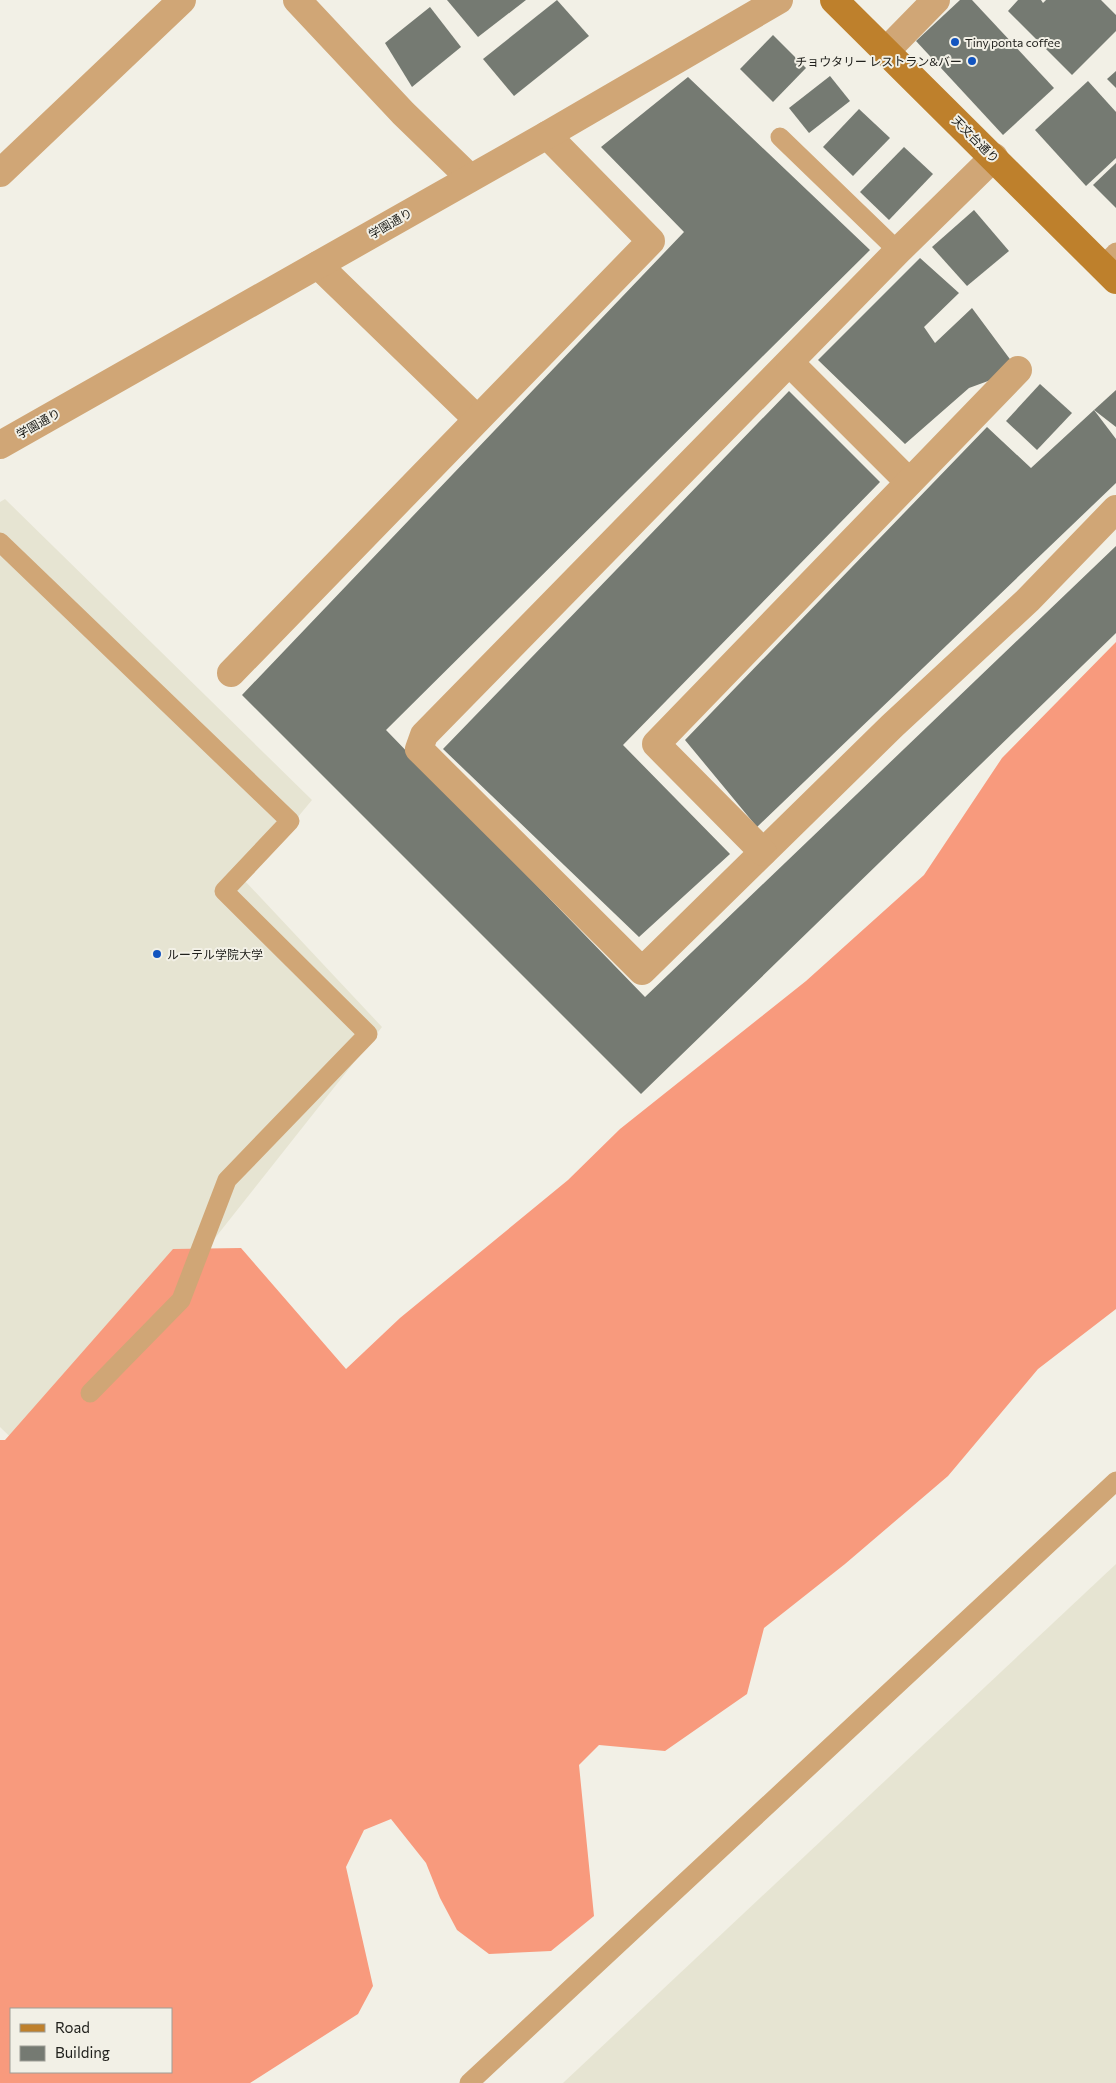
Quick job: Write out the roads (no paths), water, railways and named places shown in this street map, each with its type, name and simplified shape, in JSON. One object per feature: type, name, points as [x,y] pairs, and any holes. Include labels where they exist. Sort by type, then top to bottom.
[{"type":"main road","name":"天文台通り","points":[[834,0],[994,157],[1111,266]]},
{"type":"street","points":[[0,173],[182,0]]},
{"type":"street","points":[[297,0],[403,114],[470,178]]},
{"type":"street","name":"学園通り","points":[[0,445],[779,0]]},
{"type":"street","points":[[887,50],[936,0]]},
{"type":"street","points":[[231,673],[651,241],[547,134]]},
{"type":"street","points":[[994,157],[898,251],[424,735],[419,749],[642,971],[892,726],[1028,600],[1116,509]]},
{"type":"street","points":[[318,265],[477,419]]},
{"type":"street","points":[[790,363],[909,482]]},
{"type":"street","points":[[763,852],[656,744],[1018,370]]},
{"type":"lane","points":[[780,137],[898,251]]},
{"type":"lane","points":[[1,544],[290,821],[224,891],[368,1034],[227,1180],[181,1300],[90,1393]]},
{"type":"lane","points":[[469,2083],[1116,1481]]},
{"type":"place","name":"Tiny ponta coffee","points":[[955,42]]},
{"type":"place","name":"チョウタリー レストラン&バー","points":[[972,61]]},
{"type":"place","name":"ルーテル学院大学","points":[[157,954]]}]
